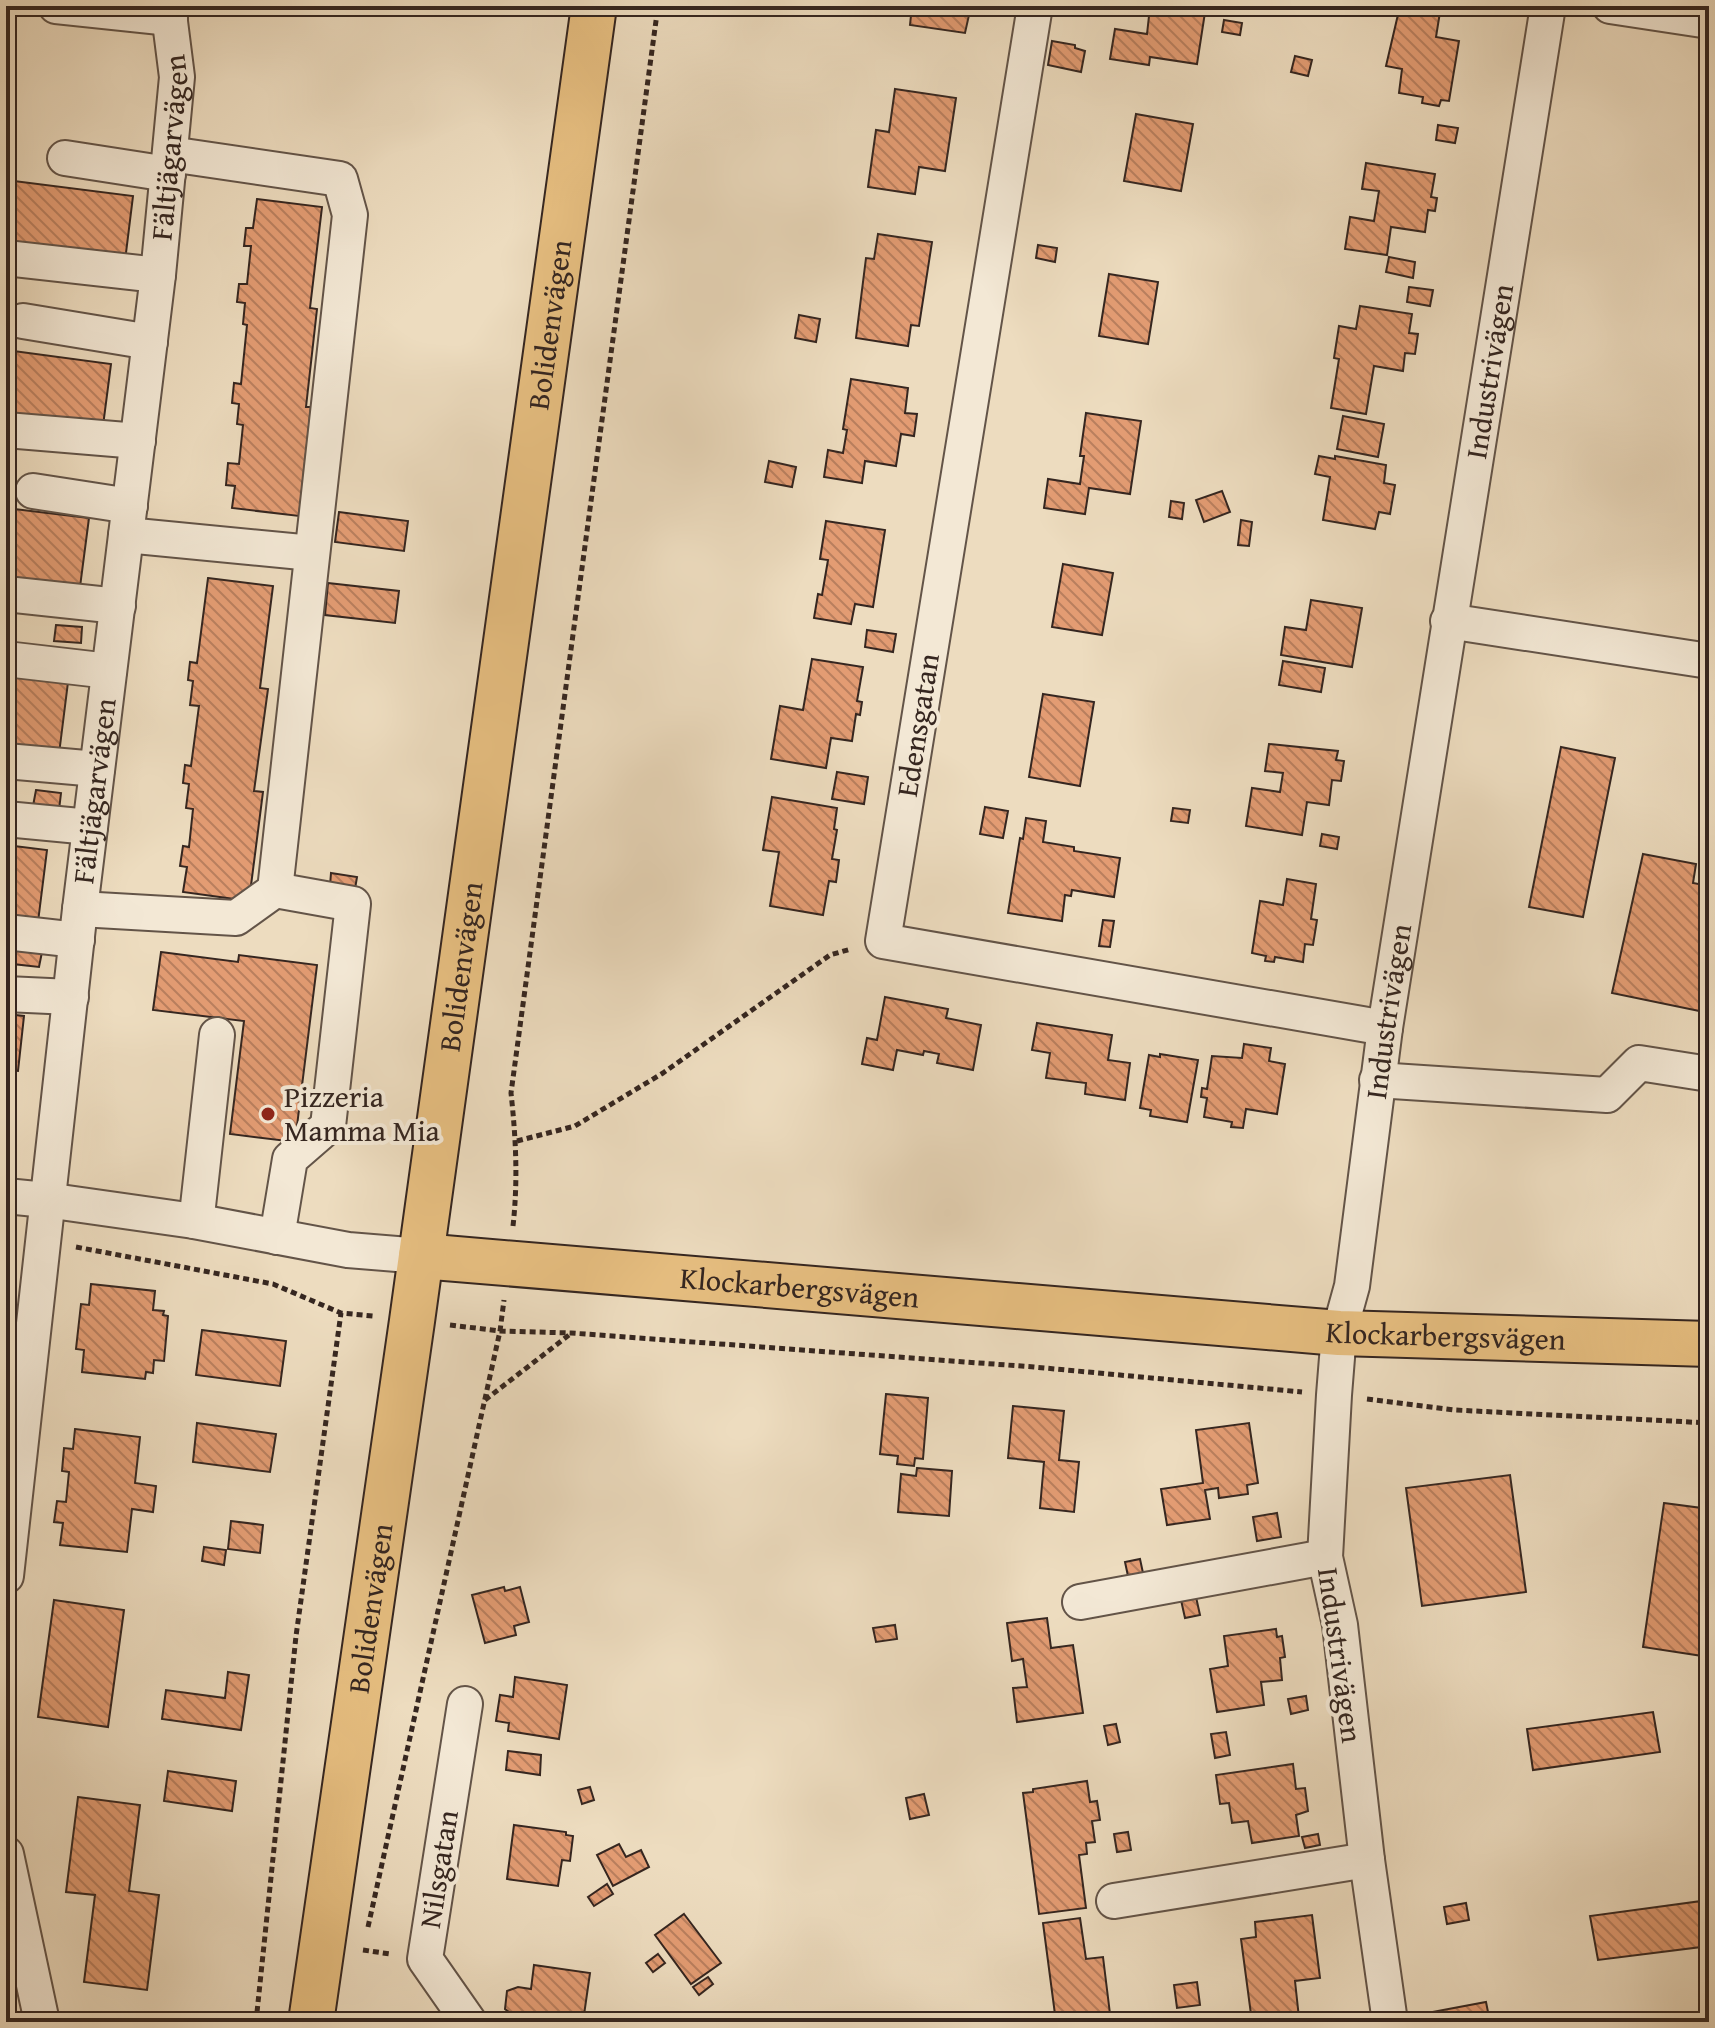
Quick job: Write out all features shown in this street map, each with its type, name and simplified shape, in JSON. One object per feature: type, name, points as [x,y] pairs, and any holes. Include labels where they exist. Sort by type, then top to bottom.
[{"type":"main road","name":"Bolidenvägen","points":[[311,2022],[421,1256],[594,6]]},
{"type":"main road","name":"Klockarbergsvägen","points":[[421,1256],[1339,1333],[1709,1344]]},
{"type":"main road","name":"Klockarbergsvägen","points":[[1597,1339],[1709,1326]]},
{"type":"street","points":[[56,6],[169,12]]},
{"type":"street","name":"Edensgatan","points":[[883,941],[1035,6]]},
{"type":"street","name":"Industrivägen","points":[[1390,2022],[1367,1860],[1340,1625],[1325,1557],[1334,1395],[1339,1333],[1352,1286],[1385,1028],[1548,6]]},
{"type":"street","points":[[1610,6],[1709,21]]},
{"type":"street","name":"Fältjägarvägen","points":[[6,1576],[78,924],[158,275],[177,77],[169,12]]},
{"type":"street","points":[[65,158],[340,179],[350,215],[275,890]]},
{"type":"street","points":[[6,258],[158,275]]},
{"type":"street","points":[[23,321],[150,342]]},
{"type":"street","points":[[6,430],[138,441]]},
{"type":"street","points":[[33,491],[128,520],[312,553]]},
{"type":"street","points":[[6,594],[118,606]]},
{"type":"street","points":[[1448,621],[1709,661]]},
{"type":"street","points":[[6,659],[109,671]]},
{"type":"street","points":[[6,761],[97,769]]},
{"type":"street","points":[[6,819],[90,827]]},
{"type":"street","points":[[6,932],[78,924],[236,918],[275,890],[353,904],[328,1126],[290,1159],[277,1237]]},
{"type":"street","points":[[883,941],[1385,1028]]},
{"type":"street","points":[[6,994],[71,997]]},
{"type":"street","points":[[194,1221],[217,1035]]},
{"type":"street","points":[[1377,1080],[1607,1095],[1639,1063],[1709,1074]]},
{"type":"street","name":"Klockarbergsvägen","points":[[6,1196],[194,1221],[348,1250],[421,1256]]},
{"type":"street","points":[[1080,1602],[1325,1557]]},
{"type":"street","name":"Nilsgatan","points":[[465,1704],[425,1959],[469,2022]]},
{"type":"street","points":[[6,1854],[42,2022]]},
{"type":"street","points":[[1114,1901],[1367,1860]]},
{"type":"path","points":[[518,1186],[511,1093],[658,6]]},
{"type":"path","points":[[517,1141],[575,1126],[663,1073],[830,955],[883,941]]},
{"type":"path","points":[[42,1238],[99,1253],[273,1284],[341,1313],[296,1636],[256,2022]]},
{"type":"path","points":[[367,1935],[500,1331],[571,1333],[1034,1367],[1334,1395],[1455,1410],[1709,1423]]},
{"type":"path","points":[[484,1400],[571,1333]]},
{"type":"path","points":[[361,1964],[363,1950]]},
{"type":"building","points":[[912,6],[971,6],[965,33],[910,25]]},
{"type":"building","points":[[1146,6],[1206,6],[1197,64],[1150,57],[1149,65],[1110,59],[1115,29],[1147,34],[1149,16],[1144,16]]},
{"type":"building","points":[[1400,6],[1440,12],[1436,37],[1459,41],[1449,101],[1441,100],[1439,106],[1422,103],[1423,97],[1399,93],[1402,69],[1386,66]]},
{"type":"building","points":[[1224,20],[1242,23],[1240,35],[1222,32]]},
{"type":"building","points":[[1052,41],[1075,45],[1075,48],[1085,51],[1081,72],[1048,65]]},
{"type":"building","points":[[1295,56],[1312,60],[1308,76],[1291,72]]},
{"type":"building","points":[[895,89],[956,98],[945,171],[919,167],[915,194],[868,187],[876,130],[889,132]]},
{"type":"building","points":[[1136,114],[1193,124],[1181,191],[1124,181]]},
{"type":"building","points":[[1438,125],[1458,128],[1455,143],[1436,140]]},
{"type":"building","points":[[1366,163],[1435,174],[1431,197],[1437,198],[1435,211],[1428,210],[1425,232],[1391,227],[1387,255],[1345,249],[1350,217],[1374,221],[1379,191],[1362,189]]},
{"type":"building","points":[[6,180],[133,196],[125,261],[6,246]]},
{"type":"building","points":[[257,199],[322,207],[310,308],[317,309],[306,407],[311,407],[299,516],[232,508],[235,486],[226,485],[228,463],[239,464],[243,425],[237,424],[239,404],[232,403],[234,383],[241,384],[247,325],[243,324],[245,303],[237,302],[239,284],[247,284],[251,246],[244,246],[246,228],[253,228]]},
{"type":"building","points":[[878,234],[932,242],[919,326],[911,325],[908,346],[856,338],[866,258],[874,259]]},
{"type":"building","points":[[1038,245],[1057,248],[1055,262],[1036,258]]},
{"type":"building","points":[[1389,257],[1415,262],[1413,278],[1386,272]]},
{"type":"building","points":[[1109,274],[1158,282],[1148,344],[1099,336]]},
{"type":"building","points":[[1409,287],[1433,290],[1430,306],[1407,302]]},
{"type":"building","points":[[1360,306],[1412,314],[1409,333],[1418,334],[1415,354],[1405,353],[1403,371],[1374,366],[1366,414],[1331,408],[1339,359],[1334,358],[1339,326],[1356,329]]},
{"type":"building","points":[[799,315],[820,319],[816,342],[795,338]]},
{"type":"building","points":[[6,350],[111,364],[103,426],[6,414]]},
{"type":"building","points":[[851,379],[908,388],[905,413],[917,414],[914,436],[901,434],[896,466],[865,461],[862,483],[824,477],[828,450],[843,453],[847,430],[843,429]]},
{"type":"building","points":[[1086,413],[1141,421],[1130,494],[1089,488],[1085,514],[1044,508],[1048,479],[1080,484]]},
{"type":"building","points":[[1343,416],[1384,424],[1378,457],[1337,449]]},
{"type":"building","points":[[1319,456],[1386,465],[1384,483],[1395,485],[1390,514],[1379,512],[1375,529],[1323,520],[1330,477],[1315,474]]},
{"type":"building","points":[[769,461],[796,467],[792,487],[765,482]]},
{"type":"building","points":[[1222,491],[1230,512],[1204,522],[1196,500]]},
{"type":"building","points":[[1171,501],[1184,503],[1182,519],[1169,517]]},
{"type":"building","points":[[6,508],[89,518],[80,587],[6,578]]},
{"type":"building","points":[[339,512],[408,521],[404,551],[335,542]]},
{"type":"building","points":[[1241,520],[1252,522],[1249,546],[1238,545]]},
{"type":"building","points":[[826,521],[885,530],[873,607],[855,604],[851,624],[814,618],[828,560],[820,559]]},
{"type":"building","points":[[1063,564],[1113,573],[1102,635],[1052,627]]},
{"type":"building","points":[[208,578],[273,586],[260,688],[268,689],[254,791],[263,792],[249,901],[183,892],[187,867],[180,866],[183,846],[189,847],[193,809],[186,808],[189,784],[183,783],[185,765],[191,766],[199,706],[190,705],[193,681],[188,680],[190,662],[197,663]]},
{"type":"building","points":[[328,583],[399,591],[395,623],[325,615]]},
{"type":"building","points":[[1311,600],[1362,608],[1352,667],[1281,655],[1285,627],[1306,630]]},
{"type":"building","points":[[56,625],[82,627],[81,643],[54,641]]},
{"type":"building","points":[[867,630],[896,634],[893,652],[865,647]]},
{"type":"building","points":[[812,659],[863,667],[857,701],[862,702],[860,715],[856,714],[852,741],[831,738],[826,768],[771,759],[780,706],[803,710]]},
{"type":"building","points":[[1283,661],[1325,668],[1321,692],[1279,685]]},
{"type":"building","points":[[6,674],[68,682],[59,754],[6,748]]},
{"type":"building","points":[[1043,694],[1094,702],[1080,786],[1029,777]]},
{"type":"building","points":[[1269,744],[1338,751],[1336,760],[1344,761],[1341,781],[1332,780],[1329,805],[1307,802],[1302,835],[1246,826],[1252,788],[1280,792],[1283,773],[1265,771]]},
{"type":"building","points":[[1561,747],[1615,758],[1583,917],[1529,907]]},
{"type":"building","points":[[837,772],[868,777],[864,804],[832,799]]},
{"type":"building","points":[[36,790],[61,793],[59,810],[33,806]]},
{"type":"building","points":[[772,797],[837,808],[832,859],[839,860],[836,882],[829,881],[823,915],[770,906],[779,852],[763,850]]},
{"type":"building","points":[[985,807],[1008,811],[1003,838],[980,834]]},
{"type":"building","points":[[1173,808],[1190,810],[1188,823],[1171,821]]},
{"type":"building","points":[[1026,818],[1046,821],[1043,842],[1074,847],[1074,851],[1120,858],[1114,897],[1072,890],[1071,896],[1065,895],[1062,921],[1008,913]]},
{"type":"building","points":[[1322,834],[1339,837],[1337,849],[1320,846]]},
{"type":"building","points":[[6,845],[47,850],[38,922],[6,918]]},
{"type":"building","points":[[1643,854],[1696,864],[1693,883],[1709,886],[1709,1013],[1612,993]]},
{"type":"building","points":[[331,873],[357,877],[355,889],[330,886]]},
{"type":"building","points":[[1287,879],[1316,884],[1311,919],[1317,920],[1313,945],[1305,944],[1303,962],[1275,957],[1274,962],[1265,961],[1266,956],[1252,953],[1260,901],[1283,905]]},
{"type":"building","points":[[1103,920],[1114,921],[1110,947],[1099,946]]},
{"type":"building","points":[[15,948],[42,952],[39,967],[13,964]]},
{"type":"building","points":[[161,952],[238,962],[239,955],[317,965],[295,1142],[230,1134],[244,1021],[153,1010]]},
{"type":"building","points":[[885,997],[948,1009],[946,1018],[981,1025],[973,1070],[937,1063],[939,1054],[924,1051],[923,1055],[897,1050],[893,1070],[862,1064],[867,1038],[877,1040]]},
{"type":"building","points":[[6,1014],[24,1016],[18,1071],[6,1070]]},
{"type":"building","points":[[1037,1023],[1112,1035],[1108,1060],[1130,1063],[1125,1100],[1085,1094],[1086,1083],[1046,1078],[1050,1053],[1032,1050]]},
{"type":"building","points":[[1244,1044],[1271,1048],[1269,1061],[1285,1064],[1277,1114],[1246,1109],[1243,1128],[1231,1127],[1232,1122],[1204,1117],[1207,1098],[1201,1097],[1202,1088],[1207,1089],[1212,1056],[1242,1058]]},
{"type":"building","points":[[1160,1054],[1198,1060],[1187,1122],[1150,1116],[1151,1110],[1140,1108],[1149,1055],[1160,1057]]},
{"type":"building","points":[[91,1284],[155,1291],[153,1310],[164,1311],[163,1315],[168,1316],[164,1361],[154,1360],[153,1373],[146,1372],[145,1379],[82,1372],[84,1350],[76,1349],[81,1304],[89,1305]]},
{"type":"building","points":[[202,1330],[286,1341],[280,1386],[196,1375]]},
{"type":"building","points":[[886,1394],[928,1398],[923,1459],[915,1458],[914,1466],[897,1464],[898,1456],[880,1454]]},
{"type":"building","points":[[1013,1406],[1064,1411],[1059,1460],[1079,1462],[1074,1512],[1040,1508],[1044,1462],[1008,1458]]},
{"type":"building","points":[[197,1423],[276,1434],[270,1472],[193,1462]]},
{"type":"building","points":[[1249,1423],[1258,1483],[1247,1485],[1248,1494],[1219,1498],[1218,1488],[1205,1490],[1210,1519],[1167,1525],[1161,1489],[1203,1483],[1196,1430]]},
{"type":"building","points":[[75,1429],[140,1437],[135,1483],[156,1486],[153,1512],[132,1509],[127,1552],[60,1545],[63,1523],[54,1522],[57,1501],[66,1502],[69,1472],[62,1471],[64,1448],[73,1449]]},
{"type":"building","points":[[917,1468],[952,1471],[949,1516],[898,1512],[901,1474],[916,1476]]},
{"type":"building","points":[[1510,1475],[1526,1592],[1422,1606],[1406,1488]]},
{"type":"building","points":[[1664,1503],[1709,1509],[1709,1657],[1643,1647]]},
{"type":"building","points":[[1277,1513],[1281,1537],[1257,1541],[1253,1517]]},
{"type":"building","points":[[231,1521],[263,1525],[260,1553],[228,1549]]},
{"type":"building","points":[[204,1547],[226,1550],[224,1565],[202,1561]]},
{"type":"building","points":[[1140,1559],[1143,1573],[1128,1576],[1125,1562]]},
{"type":"building","points":[[504,1587],[505,1591],[520,1587],[529,1622],[514,1626],[516,1635],[485,1643],[472,1595]]},
{"type":"building","points":[[1196,1597],[1200,1615],[1185,1618],[1181,1600]]},
{"type":"building","points":[[54,1600],[124,1610],[108,1727],[38,1717]]},
{"type":"building","points":[[1047,1618],[1051,1648],[1073,1645],[1083,1713],[1017,1722],[1013,1688],[1027,1687],[1023,1659],[1012,1661],[1007,1623]]},
{"type":"building","points":[[895,1625],[897,1639],[876,1642],[873,1628]]},
{"type":"building","points":[[1276,1629],[1277,1637],[1282,1636],[1285,1657],[1280,1658],[1282,1680],[1261,1682],[1264,1705],[1217,1712],[1210,1669],[1228,1666],[1224,1636]]},
{"type":"building","points":[[228,1672],[249,1675],[241,1730],[162,1719],[166,1690],[225,1698]]},
{"type":"building","points":[[515,1677],[567,1685],[559,1739],[508,1731],[509,1723],[496,1721],[500,1695],[513,1697]]},
{"type":"building","points":[[1306,1696],[1308,1710],[1291,1714],[1288,1699]]},
{"type":"building","points":[[1653,1712],[1660,1752],[1533,1770],[1527,1729]]},
{"type":"building","points":[[1116,1724],[1120,1742],[1108,1745],[1104,1726]]},
{"type":"building","points":[[1226,1732],[1230,1755],[1215,1758],[1211,1734]]},
{"type":"building","points":[[508,1751],[541,1755],[540,1775],[506,1770]]},
{"type":"building","points":[[1293,1764],[1296,1789],[1305,1788],[1308,1811],[1296,1815],[1299,1836],[1252,1843],[1248,1821],[1232,1823],[1229,1803],[1220,1804],[1216,1775]]},
{"type":"building","points":[[168,1771],[236,1781],[232,1811],[164,1801]]},
{"type":"building","points":[[1087,1781],[1090,1802],[1097,1801],[1100,1820],[1092,1821],[1095,1842],[1086,1843],[1087,1854],[1079,1855],[1086,1908],[1039,1914],[1023,1793]]},
{"type":"building","points":[[590,1787],[594,1800],[582,1804],[578,1790]]},
{"type":"building","points":[[924,1794],[929,1815],[910,1819],[906,1798]]},
{"type":"building","points":[[78,1797],[140,1805],[129,1891],[159,1895],[147,1990],[84,1982],[95,1895],[66,1892]]},
{"type":"building","points":[[514,1825],[566,1832],[566,1835],[573,1836],[570,1861],[562,1860],[558,1886],[507,1879]]},
{"type":"building","points":[[1128,1832],[1131,1850],[1117,1852],[1114,1834]]},
{"type":"building","points":[[1318,1834],[1320,1845],[1305,1848],[1302,1837]]},
{"type":"building","points":[[619,1844],[626,1857],[641,1850],[649,1867],[613,1886],[597,1855]]},
{"type":"building","points":[[607,1884],[613,1894],[594,1906],[588,1897]]},
{"type":"building","points":[[1709,1900],[1709,1946],[1598,1960],[1590,1916]]},
{"type":"building","points":[[1466,1903],[1469,1920],[1447,1924],[1444,1907]]},
{"type":"building","points":[[684,1914],[721,1963],[691,1984],[655,1935]]},
{"type":"building","points":[[1312,1915],[1320,1978],[1295,1981],[1299,2018],[1252,2022],[1241,1939],[1256,1937],[1255,1922]]},
{"type":"building","points":[[1080,1918],[1086,1959],[1103,1957],[1111,2022],[1056,2022],[1043,1923]]},
{"type":"building","points":[[658,1954],[665,1963],[653,1972],[646,1963]]},
{"type":"building","points":[[534,1965],[590,1973],[583,2022],[527,2022],[527,2018],[514,2016],[505,2009],[507,1991],[518,1987],[531,1989]]},
{"type":"building","points":[[708,1977],[713,1984],[699,1995],[693,1987]]},
{"type":"building","points":[[1197,1982],[1200,2005],[1177,2008],[1174,1985]]},
{"type":"building","points":[[1486,2002],[1490,2022],[1429,2022],[1427,2013]]},
{"type":"place","name":"Pizzeria Mamma Mia","points":[[268,1114]]}]
